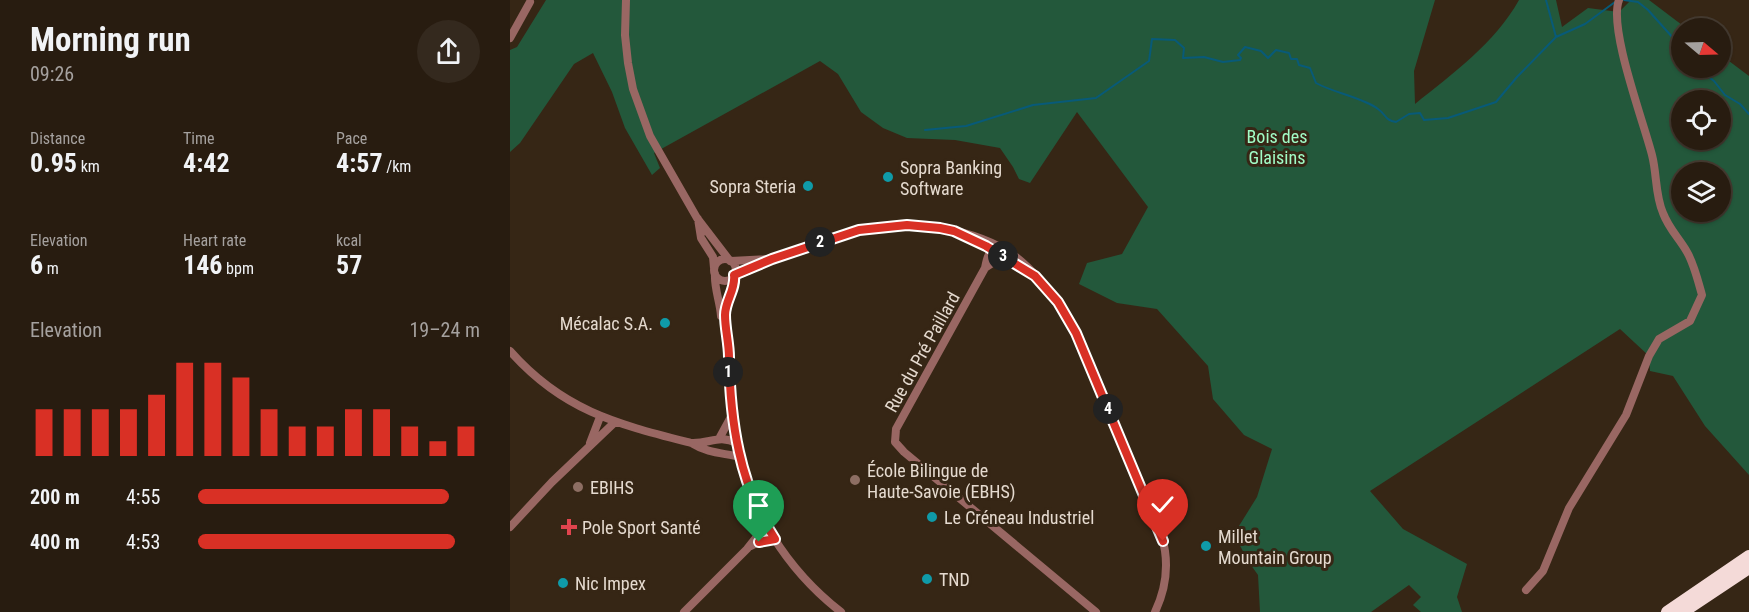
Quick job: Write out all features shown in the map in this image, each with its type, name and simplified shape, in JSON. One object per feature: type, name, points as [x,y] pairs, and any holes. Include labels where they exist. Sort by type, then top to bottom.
[{"type":"highway","points":[[1667,612],[1749,556]]},
{"type":"highway","points":[[1683,612],[1749,568]]},
{"type":"street","points":[[626,0],[625,34],[633,89],[657,151],[697,218],[735,269],[734,284],[726,303],[725,315],[729,356],[728,373]]},
{"type":"street","points":[[1526,590],[1543,571],[1569,508],[1626,415],[1649,356],[1659,339],[1690,321],[1702,295],[1687,252],[1672,233],[1662,211],[1653,157],[1635,103],[1620,38],[1617,6],[1619,0]]},
{"type":"street","points":[[510,38],[530,2]]},
{"type":"street","points":[[697,218],[700,238],[713,257],[715,286],[721,306],[724,356],[736,443],[751,494],[766,525],[808,583],[841,612]]},
{"type":"street","points":[[772,259],[719,261],[715,271],[718,278],[729,280],[734,275],[772,259],[851,232],[907,225],[932,226],[954,231],[996,250],[1035,276],[1058,302],[1076,333],[1160,531],[1165,548],[1166,572],[1162,595],[1155,612]]},
{"type":"street","name":"Rue du Pré Paillard","points":[[996,250],[994,262],[986,268],[896,429],[895,442],[904,453],[1096,612]]},
{"type":"street","points":[[510,351],[528,371],[548,387],[600,417],[692,443],[710,451],[740,457]]},
{"type":"street","points":[[720,437],[732,413]]},
{"type":"street","points":[[510,527],[585,449],[592,440],[600,417]]},
{"type":"street","points":[[585,449],[608,431],[615,422]]},
{"type":"street","points":[[692,443],[701,443],[720,437],[736,443]]},
{"type":"street","points":[[722,452],[736,443]]},
{"type":"street","points":[[684,612],[747,549],[766,525]]},
{"type":"street","points":[[747,549],[759,542],[775,539]]},
{"type":"green space","name":"Bois des Glaisins","points":[[546,0],[1435,0],[1414,71],[1415,104],[1485,44],[1509,16],[1519,0],[1556,0],[1562,27],[1588,8],[1619,12],[1631,0],[1649,0],[1673,18],[1671,78],[1731,78],[1731,62],[1749,76],[1749,475],[1705,426],[1673,376],[1650,371],[1649,356],[1620,329],[1370,491],[1403,529],[1467,564],[1457,597],[1462,612],[1421,612],[1413,605],[1421,597],[1409,585],[1371,612],[1260,612],[1258,575],[1234,534],[1257,497],[1272,449],[1244,435],[1213,399],[1208,366],[1157,309],[1117,303],[1079,284],[1087,263],[1122,254],[1148,207],[1077,112],[1030,183],[1019,179],[1000,148],[955,140],[907,138],[883,128],[861,112],[838,74],[820,61],[654,153],[660,168],[652,175],[625,128],[612,92],[593,53],[574,64],[520,143],[510,152],[510,50],[517,47]]},
{"type":"waterway","points":[[1546,0],[1556,37]]},
{"type":"waterway","points":[[1624,0],[1638,2],[1671,36]]},
{"type":"waterway","points":[[925,130],[966,126],[1033,105],[1096,98],[1149,61],[1152,39],[1175,40],[1184,48],[1183,58],[1204,57],[1223,62],[1240,60],[1238,55],[1245,47],[1261,51],[1268,58],[1276,50],[1289,53],[1291,59],[1297,59],[1299,65],[1310,68],[1316,83],[1372,105],[1387,119],[1396,122],[1409,114],[1420,113],[1424,120],[1448,118],[1496,102],[1556,37],[1585,24],[1615,2]]},
{"type":"waterway","points":[[1710,78],[1725,95],[1740,104],[1749,114]]},
{"type":"place","name":"Sopra Banking Software","points":[[888,177]]},
{"type":"place","name":"Sopra Steria","points":[[808,186]]},
{"type":"place","name":"Mécalac S.A.","points":[[665,323]]},
{"type":"place","name":"École Bilingue de Haute-Savoie (EBHS)","points":[[855,480]]},
{"type":"place","name":"EBIHS","points":[[578,487]]},
{"type":"place","name":"Le Créneau Industriel","points":[[932,517]]},
{"type":"place","name":"Pole Sport Santé","points":[[569,527]]},
{"type":"place","name":"Millet Mountain Group","points":[[1206,546]]},
{"type":"place","name":"TND","points":[[927,579]]},
{"type":"place","name":"Nic Impex","points":[[563,583]]},
{"type":"route","points":[[759,542],[775,539],[751,494],[736,443],[728,373],[729,356],[725,315],[726,303],[735,280],[734,275],[772,259],[851,232],[894,225],[932,226],[954,231],[1008,259],[1035,276],[1045,286],[1058,302],[1076,333],[1163,541]]}]
